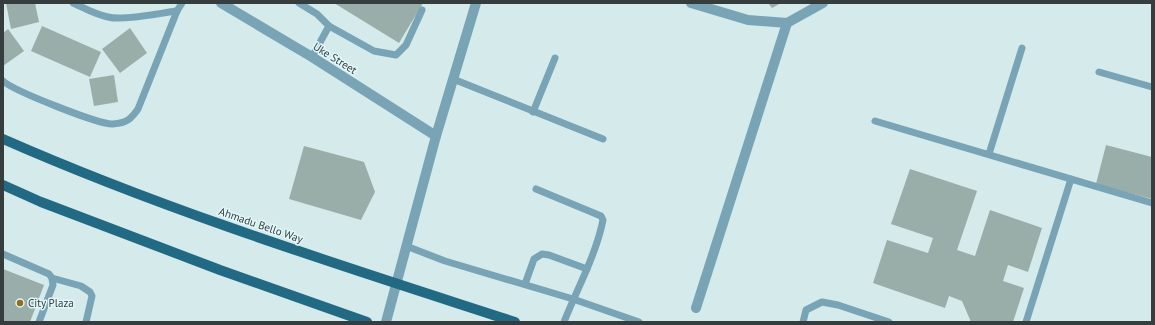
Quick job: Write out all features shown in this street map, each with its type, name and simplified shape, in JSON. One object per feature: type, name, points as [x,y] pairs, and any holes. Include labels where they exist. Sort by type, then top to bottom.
[{"type":"main road","name":"Ahmadu Bello Way","points":[[3,139],[53,161],[235,230],[515,322]]},
{"type":"main road","points":[[3,186],[41,202],[220,270],[367,322]]},
{"type":"street","name":"Uke Street","points":[[221,3],[312,57],[436,136]]},
{"type":"street","points":[[386,322],[436,136],[476,3]]},
{"type":"street","points":[[691,3],[748,20],[787,23],[823,3]]},
{"type":"street","points":[[696,308],[787,23]]},
{"type":"lane","points":[[73,3],[110,18],[122,18],[177,11]]},
{"type":"lane","points":[[3,81],[22,92],[98,122],[112,124],[123,123],[131,118],[138,109],[177,11],[182,3]]},
{"type":"lane","points":[[299,3],[317,14],[329,26],[374,51],[396,56],[406,45],[422,10]]},
{"type":"lane","points":[[312,57],[329,26]]},
{"type":"lane","points":[[989,154],[1022,48]]},
{"type":"lane","points":[[533,112],[555,58]]},
{"type":"lane","points":[[1099,72],[1152,87]]},
{"type":"lane","points":[[453,79],[602,139]]},
{"type":"lane","points":[[875,121],[1152,203]]},
{"type":"lane","points":[[1026,322],[1071,179]]},
{"type":"lane","points":[[536,189],[601,216],[603,220],[587,269],[564,322]]},
{"type":"lane","points":[[406,246],[445,261],[573,299],[640,322]]},
{"type":"lane","points":[[3,254],[49,274],[52,278],[81,286],[90,292],[92,296],[86,322]]},
{"type":"lane","points":[[525,284],[534,259],[542,254],[549,255],[587,269]]},
{"type":"lane","points":[[39,322],[53,285],[52,278]]},
{"type":"lane","points":[[803,322],[806,310],[822,302],[838,305],[889,322]]},
{"type":"building","points":[[6,3],[35,3],[39,22],[11,29]]},
{"type":"building","points":[[334,3],[423,3],[399,43]]},
{"type":"building","points":[[768,3],[781,3],[772,8]]},
{"type":"building","points":[[42,26],[101,52],[90,77],[31,51]]},
{"type":"building","points":[[130,28],[147,53],[120,73],[102,49]]},
{"type":"building","points":[[8,29],[24,51],[3,66],[3,33]]},
{"type":"building","points":[[114,75],[118,102],[94,106],[89,79]]},
{"type":"building","points":[[1106,145],[1152,157],[1152,199],[1096,184]]},
{"type":"building","points":[[304,146],[364,162],[375,192],[361,220],[289,199]]},
{"type":"building","points":[[910,169],[977,191],[957,250],[975,256],[990,210],[1042,228],[1028,272],[1008,265],[1003,281],[1024,288],[1013,322],[971,322],[962,301],[949,296],[945,308],[873,283],[887,240],[928,253],[933,238],[891,224]]},
{"type":"building","name":"City Plaza","points":[[3,269],[44,285],[30,322],[3,322]]},
{"type":"place","name":"City Plaza","points":[[20,303]]}]
